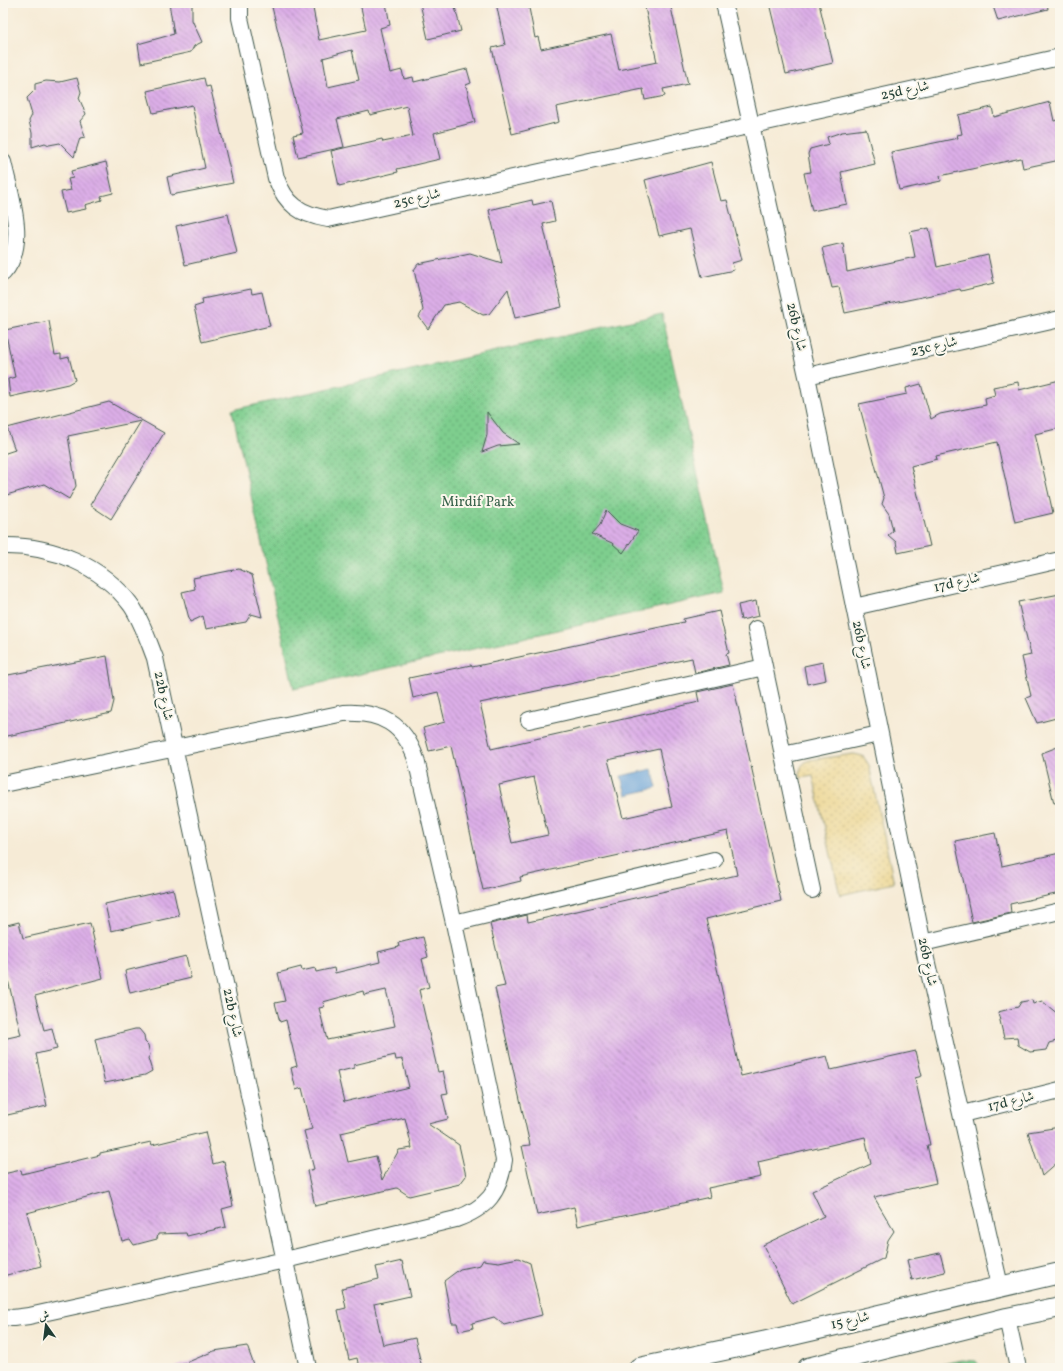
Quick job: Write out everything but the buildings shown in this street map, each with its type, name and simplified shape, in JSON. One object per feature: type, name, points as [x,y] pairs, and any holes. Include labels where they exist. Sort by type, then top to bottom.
[{"type":"street","name":"25c شارع","points":[[240,3],[240,18],[276,178],[287,199],[298,210],[312,216],[328,218],[344,216],[750,125]]},
{"type":"street","name":"26b شارع","points":[[724,3],[807,376],[879,734],[923,943],[1000,1286]]},
{"type":"street","name":"25d شارع","points":[[750,125],[1060,57]]},
{"type":"street","points":[[3,162],[17,228],[17,245],[12,261],[3,273]]},
{"type":"street","name":"23c شارع","points":[[807,376],[1060,319]]},
{"type":"street","name":"22b شارع","points":[[3,546],[33,547],[62,554],[88,567],[111,584],[130,605],[145,630],[155,658],[308,1368]]},
{"type":"street","name":"17d شارع","points":[[854,607],[1060,560]]},
{"type":"street","points":[[756,629],[812,890]]},
{"type":"street","points":[[529,720],[764,667]]},
{"type":"street","points":[[3,784],[174,750],[344,713],[360,712],[376,715],[390,722],[402,732],[411,745],[416,759],[454,923],[502,1144],[504,1160],[502,1176],[496,1191],[485,1204],[472,1214],[285,1260],[29,1316],[13,1318],[3,1317]]},
{"type":"street","points":[[783,755],[879,734]]},
{"type":"street","points":[[454,923],[714,860]]},
{"type":"street","points":[[923,943],[1060,911]]},
{"type":"street","name":"17d شارع","points":[[962,1114],[1060,1090]]},
{"type":"street","name":"شارع 15","points":[[639,1368],[731,1349],[1060,1273]]},
{"type":"street","points":[[808,1368],[1007,1318],[1060,1307]]},
{"type":"street","points":[[1007,1318],[1018,1368]]},
{"type":"street","points":[[710,1368],[725,1357],[731,1349]]},
{"type":"green space","name":"Mirdif Park","points":[[662,314],[724,593],[294,689],[232,410]]},
{"type":"green space","points":[[961,1360],[976,1361],[981,1368],[926,1368]]},
{"type":"sand","points":[[854,754],[863,756],[869,765],[894,883],[840,895],[813,776],[801,778],[800,770],[809,760]]},
{"type":"water","points":[[652,769],[657,788],[626,795],[621,776]]}]
